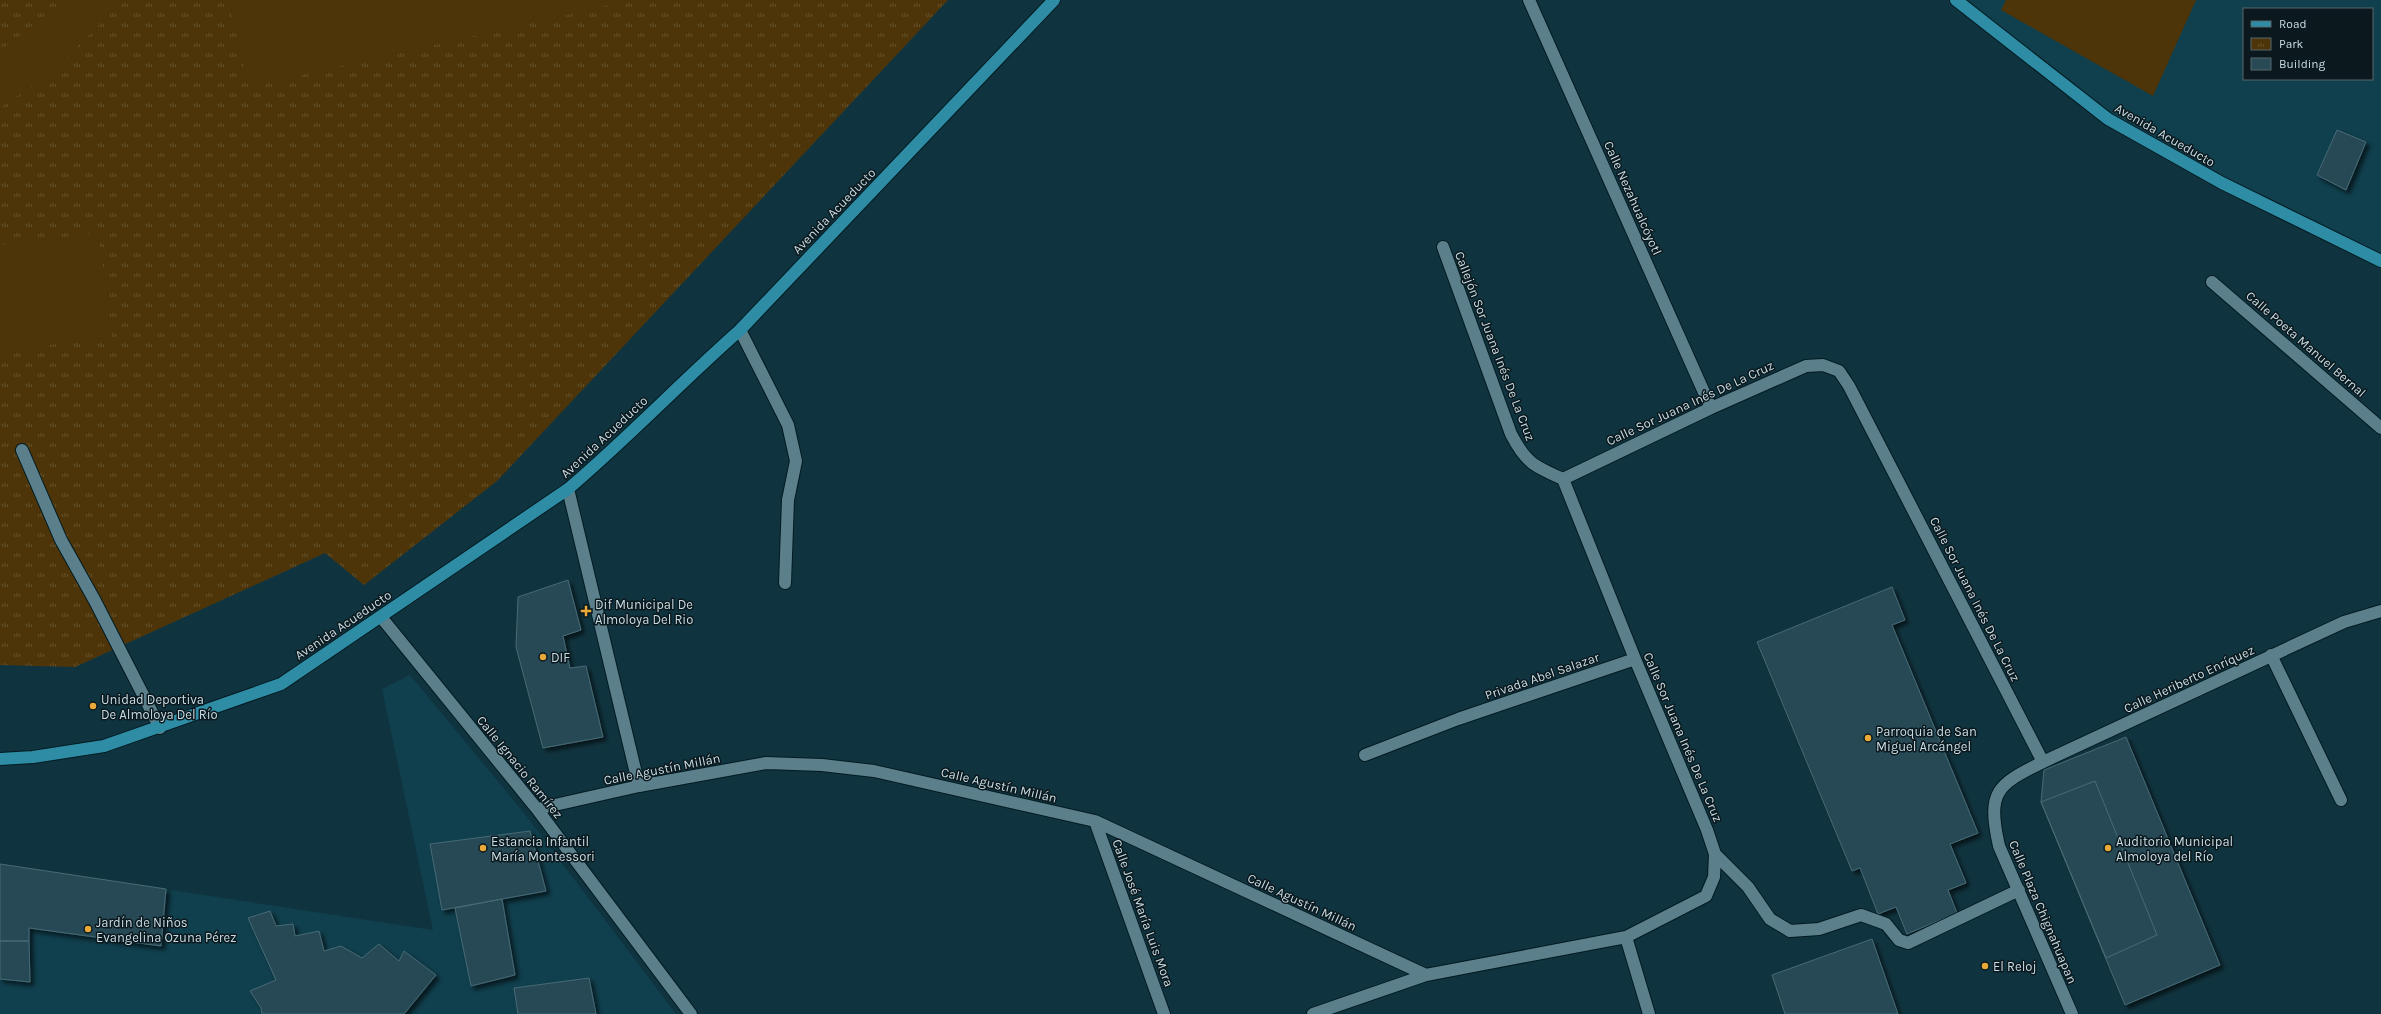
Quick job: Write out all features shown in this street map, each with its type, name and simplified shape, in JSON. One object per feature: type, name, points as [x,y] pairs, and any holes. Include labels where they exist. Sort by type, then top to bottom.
[{"type":"main road","name":"Avenida Acueducto","points":[[0,759],[33,757],[104,746],[160,728],[281,684],[568,489],[612,452],[684,380],[740,330],[1054,0]]},
{"type":"main road","name":"Avenida Acueducto","points":[[1956,0],[2108,120],[2222,183],[2381,261]]},
{"type":"street","name":"Calle Nezahualcóyotl","points":[[1529,0],[1711,408]]},
{"type":"street","name":"Callejón Sor Juana Inés De La Cruz","points":[[1443,247],[1511,434],[1521,453],[1534,466],[1563,479]]},
{"type":"street","name":"Calle Poeta Manuel Bernal","points":[[2212,282],[2381,428]]},
{"type":"street","points":[[740,330],[788,425],[796,461],[788,500],[785,582]]},
{"type":"street","name":"Calle Sor Juana Inés De La Cruz","points":[[1626,937],[1706,896],[1714,877],[1715,854],[1707,830],[1635,659],[1563,479],[1711,408],[1806,366],[1823,365],[1839,371],[1849,386],[2043,762]]},
{"type":"street","points":[[22,450],[60,540],[95,602],[160,728]]},
{"type":"street","points":[[568,489],[639,786]]},
{"type":"street","name":"Calle Heriberto Enríquez","points":[[2011,778],[2344,622],[2381,611]]},
{"type":"street","name":"Calle Ignacio Ramírez","points":[[381,617],[537,809],[691,1014]]},
{"type":"street","points":[[2271,655],[2341,800]]},
{"type":"street","name":"Privada Abel Salazar","points":[[1365,756],[1458,719],[1635,659]]},
{"type":"street","name":"Calle Agustín Millán","points":[[537,809],[639,786],[766,763],[822,764],[874,770],[1096,821],[1426,975]]},
{"type":"street","name":"Calle Plaza Chignahuapan","points":[[2011,778],[1996,795],[1993,819],[1999,846],[2072,1014]]},
{"type":"street","name":"Calle José María Luis Mora","points":[[1096,821],[1164,1014]]},
{"type":"street","points":[[1715,854],[1748,887],[1770,919],[1790,931],[1819,929],[1861,915],[1886,924],[1899,940],[1908,943],[2019,890]]},
{"type":"street","points":[[1313,1014],[1426,975],[1626,937],[1649,1014]]},
{"type":"shaded area","points":[[1956,0],[2381,0],[2381,261],[2108,119]]},
{"type":"shaded area","points":[[410,675],[524,813],[676,1014],[0,1014],[0,864],[433,930],[382,689]]},
{"type":"green space","points":[[0,0],[948,0],[497,481],[364,585],[325,553],[75,667],[0,665]]},
{"type":"green space","points":[[62,0],[120,0],[112,12],[50,73],[0,108],[0,51],[57,6]]},
{"type":"green space","points":[[229,0],[632,0],[249,87]]},
{"type":"green space","points":[[2006,0],[2196,0],[2153,96],[2001,10]]},
{"type":"green space","points":[[98,233],[112,337],[0,351],[0,245]]},
{"type":"building","points":[[2337,130],[2366,142],[2346,190],[2317,175]]},
{"type":"building","name":"DIF","points":[[568,580],[581,630],[563,636],[570,668],[586,666],[603,737],[543,748],[516,647],[518,597]]},
{"type":"building","name":"Parroquia de San Miguel Arcángel","points":[[1892,587],[1905,620],[1892,625],[1978,833],[1950,844],[1966,883],[1948,890],[1957,913],[1907,934],[1896,907],[1878,914],[1860,868],[1852,871],[1757,642]]},
{"type":"building","points":[[2126,737],[2220,965],[2125,1005],[2041,802],[2044,770]]},
{"type":"building","points":[[2095,781],[2157,935],[2106,958],[2041,802]]},
{"type":"building","points":[[530,831],[546,891],[442,910],[430,844]]},
{"type":"building","points":[[0,864],[166,889],[161,946],[29,928],[29,941],[0,941]]},
{"type":"building","points":[[502,899],[515,975],[471,986],[455,908]]},
{"type":"building","points":[[270,911],[276,926],[293,924],[295,936],[319,931],[324,951],[341,946],[362,958],[379,944],[399,961],[404,951],[436,975],[404,1014],[262,1014],[261,1008],[250,991],[276,980],[248,918]]},
{"type":"building","points":[[1872,939],[1898,1014],[1785,1014],[1772,975]]},
{"type":"building","points":[[0,941],[29,941],[30,982],[0,979]]},
{"type":"building","points":[[589,978],[596,1014],[518,1014],[514,988]]},
{"type":"place","name":"Dif Municipal De Almoloya Del Rio","points":[[586,611]]},
{"type":"place","name":"DIF","points":[[543,657]]},
{"type":"place","name":"Unidad Deportiva De Almoloya Del Río","points":[[93,706]]},
{"type":"place","name":"Parroquia de San Miguel Arcángel","points":[[1868,738]]},
{"type":"place","name":"Estancia Infantil María Montessori","points":[[483,848]]},
{"type":"place","name":"Auditorio Municipal Almoloya del Río","points":[[2108,848]]},
{"type":"place","name":"Jardín de Niños Evangelina Ozuna Pérez","points":[[88,929]]},
{"type":"place","name":"El Reloj","points":[[1985,966]]}]
